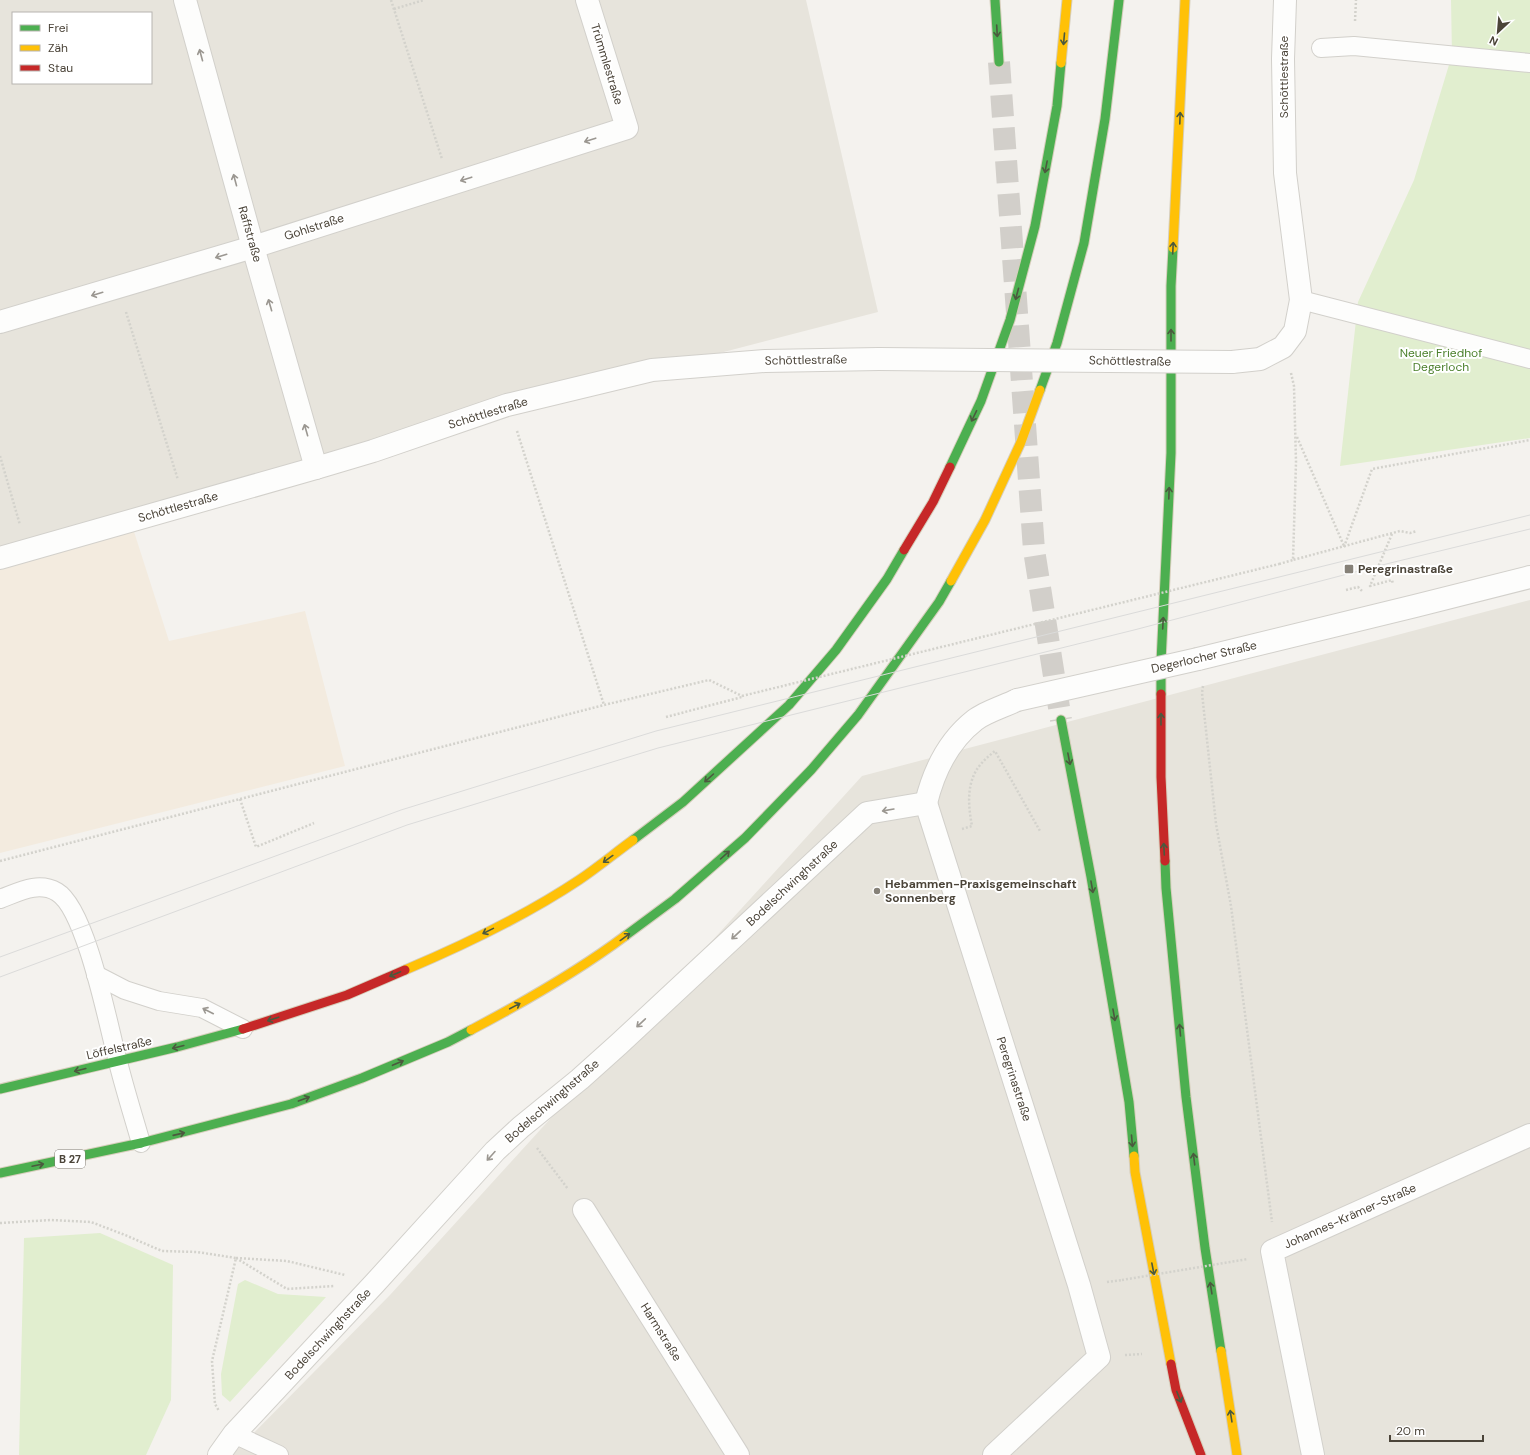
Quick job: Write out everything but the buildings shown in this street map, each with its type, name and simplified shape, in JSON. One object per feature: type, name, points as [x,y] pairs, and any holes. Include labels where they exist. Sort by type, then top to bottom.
[{"type":"main road","points":[[995,0],[999,62]]},
{"type":"main road","name":"Löffelstraße","points":[[0,1089],[118,1060],[177,1048],[243,1029],[347,995],[431,959],[523,914],[579,880],[683,802],[789,705],[836,650],[886,579],[933,502],[981,401],[1010,320],[1035,226],[1058,106],[1067,0]]},
{"type":"main road","points":[[141,1143],[291,1104],[355,1081],[448,1042],[531,998],[605,951],[676,899],[745,838],[811,770],[858,715],[938,602],[985,520],[1021,442],[1057,343],[1084,243],[1105,119],[1119,0]]},
{"type":"main road","points":[[1185,0],[1171,286],[1171,453],[1161,662],[1161,777],[1166,888],[1186,1097],[1205,1248],[1237,1455]]},
{"type":"main road","points":[[1061,720],[1091,877],[1129,1102],[1134,1172],[1176,1390],[1201,1455]]},
{"type":"main road","name":"B 27","points":[[0,1173],[141,1143]]},
{"type":"street","name":"Raffstraße","points":[[186,0],[253,247],[316,468]]},
{"type":"street","name":"Trümmlestraße","points":[[587,0],[627,128]]},
{"type":"street","name":"Schöttlestraße","points":[[0,558],[316,468],[507,405],[652,370],[765,361],[879,359],[1232,362],[1260,359],[1283,347],[1295,331],[1301,300],[1285,173],[1283,59],[1285,0]]},
{"type":"street","name":"Gohlstraße","points":[[0,322],[253,247],[627,128]]},
{"type":"street","name":"Degerlocher Straße","points":[[926,803],[932,781],[951,744],[976,719],[1017,700],[1364,619],[1530,577]]},
{"type":"street","name":"Peregrinastraße","points":[[926,803],[1079,1285],[1099,1357],[994,1455]]},
{"type":"street","name":"Bodelschwinghstraße","points":[[219,1455],[234,1434],[375,1283],[495,1151],[619,1044],[867,813],[926,803]]},
{"type":"street","name":"Johannes-Krämer-Straße","points":[[1313,1455],[1272,1251],[1530,1135]]},
{"type":"street","name":"Harmstraße","points":[[584,1210],[738,1455]]},
{"type":"lane","points":[[1321,48],[1354,46],[1530,63]]},
{"type":"lane","points":[[1301,300],[1530,359]]},
{"type":"lane","points":[[0,899],[23,890],[39,886],[58,892],[71,907],[85,939],[96,975],[141,1143]]},
{"type":"lane","points":[[96,975],[125,990],[158,1001],[202,1008],[243,1029]]},
{"type":"lane","points":[[234,1434],[279,1455]]},
{"type":"path","points":[[391,0],[450,184]]},
{"type":"path","points":[[394,9],[424,0]]},
{"type":"path","points":[[118,287],[186,505]]},
{"type":"path","points":[[1283,347],[1294,386],[1296,435],[1293,560]]},
{"type":"path","points":[[507,405],[519,438],[604,706]]},
{"type":"path","points":[[1296,435],[1344,547]]},
{"type":"path","points":[[1344,547],[1372,469],[1530,440]]},
{"type":"path","points":[[0,456],[28,550]]},
{"type":"path","points":[[666,717],[742,696],[1280,564],[1400,531],[1410,533],[1417,531]]},
{"type":"path","points":[[1393,534],[1370,586],[1392,580],[1394,588]]},
{"type":"path","points":[[1346,590],[1358,587]]},
{"type":"path","points":[[1122,1280],[1248,1259],[1272,1251],[1272,1214],[1231,906],[1216,824],[1202,693],[1205,657]]},
{"type":"path","points":[[0,861],[709,680],[742,696]]},
{"type":"path","points":[[937,839],[972,826],[968,804],[970,784],[980,765],[995,751],[1040,830]]},
{"type":"path","points":[[240,800],[256,847],[314,823]]},
{"type":"path","points":[[0,1223],[51,1220],[91,1222],[162,1251],[198,1252],[236,1258],[287,1261],[375,1283]]},
{"type":"path","points":[[236,1258],[287,1289],[375,1283]]},
{"type":"path","points":[[234,1434],[214,1404],[212,1361],[236,1258]]},
{"type":"shaded area","points":[[0,0],[806,0],[878,312],[516,406],[0,552]]},
{"type":"shaded area","points":[[129,516],[169,641],[305,611],[345,766],[0,853],[0,552]]},
{"type":"shaded area","points":[[1530,600],[1530,1455],[232,1455],[390,1295],[862,776]]},
{"type":"green space","name":"Neuer Friedhof Degerloch","points":[[1451,0],[1530,0],[1530,438],[1340,466],[1358,302],[1414,180],[1452,55]]},
{"type":"green space","points":[[100,1233],[173,1265],[171,1400],[146,1455],[19,1455],[24,1238]]},
{"type":"green space","points":[[245,1280],[278,1294],[326,1297],[230,1402],[222,1395],[221,1374],[238,1284]]},
{"type":"tunnel","points":[[999,62],[1034,550],[1061,720]]},
{"type":"tram line","points":[[0,957],[401,810],[656,731],[1530,515]]},
{"type":"tram line","points":[[0,977],[407,825],[658,748],[1134,630],[1378,566],[1530,529]]},
{"type":"traffic: fast","points":[[995,0],[999,62]]},
{"type":"traffic: fast","points":[[1040,390],[1057,343],[1084,243],[1105,119],[1119,0]]},
{"type":"traffic: fast","points":[[950,467],[981,401],[1010,320],[1035,226],[1057,106],[1061,63]]},
{"type":"traffic: fast","points":[[1161,694],[1161,662],[1171,453],[1171,286],[1173,248]]},
{"type":"traffic: fast","points":[[633,840],[683,802],[789,705],[836,650],[887,579],[904,550]]},
{"type":"traffic: fast","points":[[625,936],[675,899],[745,838],[811,770],[858,715],[939,602],[951,581]]},
{"type":"traffic: fast","points":[[1061,720],[1091,877],[1129,1102],[1134,1156]]},
{"type":"traffic: fast","points":[[1165,861],[1166,888],[1186,1097],[1205,1248],[1221,1351]]},
{"type":"traffic: fast","points":[[0,1089],[177,1047],[243,1029]]},
{"type":"traffic: fast","points":[[141,1143],[291,1104],[362,1078],[448,1042],[471,1030]]},
{"type":"traffic: fast","points":[[0,1173],[141,1143]]},
{"type":"traffic: slow","points":[[1061,63],[1067,0]]},
{"type":"traffic: slow","points":[[1173,248],[1185,0]]},
{"type":"traffic: slow","points":[[951,581],[985,520],[1021,442],[1040,390]]},
{"type":"traffic: slow","points":[[405,970],[472,940],[516,918],[586,875],[633,840]]},
{"type":"traffic: slow","points":[[471,1030],[550,986],[625,936]]},
{"type":"traffic: slow","points":[[1134,1156],[1135,1172],[1171,1364]]},
{"type":"traffic: slow","points":[[1221,1351],[1237,1455]]},
{"type":"traffic: jam","points":[[904,550],[933,502],[950,467]]},
{"type":"traffic: jam","points":[[1161,694],[1161,777],[1165,861]]},
{"type":"traffic: jam","points":[[243,1029],[347,995],[405,970]]},
{"type":"traffic: jam","points":[[1171,1364],[1176,1390],[1201,1455]]},
{"type":"place","name":"Peregrinastraße","points":[[1349,569]]},
{"type":"place","name":"Hebammen-Praxisgemeinschaft Sonnenberg","points":[[877,891]]}]
